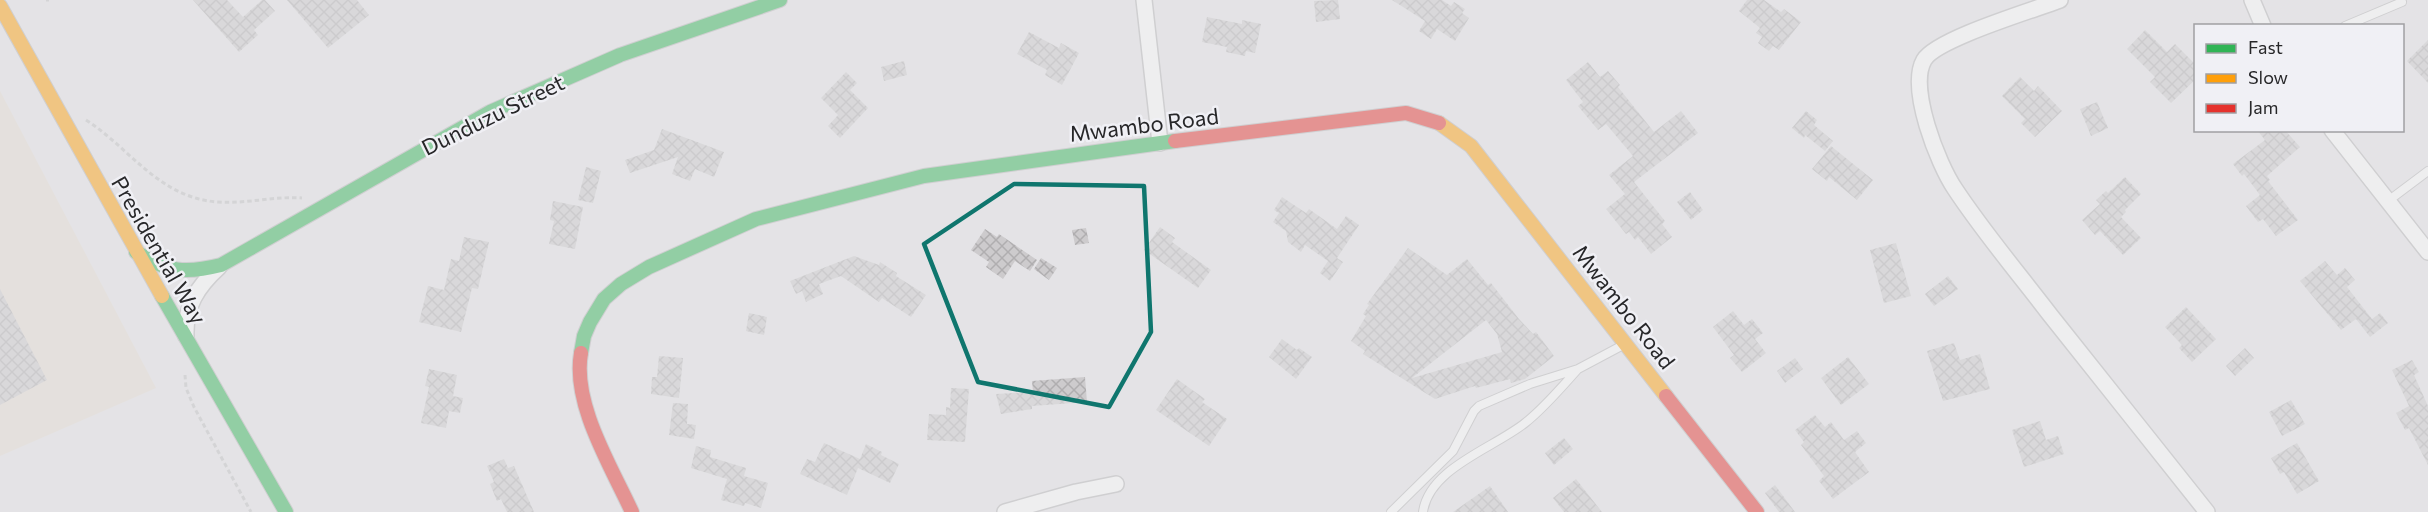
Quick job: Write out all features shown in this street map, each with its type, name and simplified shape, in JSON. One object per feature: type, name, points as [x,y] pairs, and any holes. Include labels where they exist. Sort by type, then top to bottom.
[{"type":"street","name":"Dunduzu Street","points":[[186,340],[185,322],[194,294],[221,265],[464,126],[620,55],[780,0]]},
{"type":"street","points":[[1144,0],[1160,143]]},
{"type":"street","points":[[2060,0],[1965,35],[1938,47],[1924,58],[1919,72],[1925,116],[1938,155],[1954,188],[2010,263],[2207,512]]},
{"type":"street","points":[[2252,0],[2262,24]]},
{"type":"street","name":"Presidential Way","points":[[0,6],[135,252],[286,512]]},
{"type":"street","name":"Mwambo Road","points":[[632,512],[587,413],[580,391],[579,353],[590,322],[604,299],[621,284],[650,267],[756,219],[924,176],[1160,143],[1406,113],[1425,116],[1443,123],[1471,146],[1756,512]]},
{"type":"street","points":[[2334,132],[2428,252]]},
{"type":"street","name":"Dunduzu Street","points":[[135,252],[168,270],[194,271],[221,265]]},
{"type":"street","points":[[1005,512],[1076,492],[1116,484]]},
{"type":"lane","points":[[2350,24],[2402,2]]},
{"type":"lane","points":[[2388,201],[2428,171]]},
{"type":"lane","points":[[1391,512],[1452,451],[1479,406],[1530,384],[1578,369],[1626,343]]},
{"type":"lane","points":[[1423,512],[1425,499],[1439,481],[1468,458],[1523,425],[1578,369]]},
{"type":"path","points":[[80,116],[123,149],[148,173],[195,197],[215,202],[243,203],[281,197],[300,197],[328,205]]},
{"type":"highlighted area","points":[[1014,184],[1144,186],[1151,332],[1109,407],[978,382],[924,244]]},
{"type":"shaded area","points":[[0,91],[156,388],[0,456]]},
{"type":"building","points":[[193,0],[227,0],[243,17],[262,0],[265,0],[275,11],[254,30],[258,35],[239,52]]},
{"type":"building","points":[[287,0],[357,0],[369,15],[328,48]]},
{"type":"building","points":[[1338,0],[1340,19],[1316,22],[1314,1]]},
{"type":"building","points":[[1392,0],[1442,0],[1451,6],[1454,2],[1465,9],[1462,13],[1469,18],[1455,41],[1437,29],[1431,39],[1419,31],[1425,21]]},
{"type":"building","points":[[1747,0],[1764,0],[1781,12],[1784,9],[1801,22],[1779,50],[1773,46],[1769,51],[1758,43],[1762,37],[1756,33],[1760,28],[1739,11]]},
{"type":"building","points":[[1207,17],[1242,24],[1242,20],[1261,24],[1255,53],[1246,51],[1245,56],[1226,52],[1227,47],[1202,42]]},
{"type":"building","points":[[2145,30],[2167,52],[2175,44],[2194,63],[2194,81],[2171,103],[2150,82],[2155,77],[2127,49]]},
{"type":"building","points":[[1029,32],[1059,48],[1061,43],[1079,53],[1062,85],[1045,75],[1047,70],[1017,54]]},
{"type":"building","points":[[2428,40],[2428,83],[2407,61]]},
{"type":"building","points":[[904,61],[907,75],[884,81],[881,67]]},
{"type":"building","points":[[1588,62],[1600,77],[1608,71],[1654,132],[1681,111],[1698,133],[1634,182],[1665,221],[1662,224],[1672,237],[1651,254],[1638,237],[1635,240],[1629,232],[1626,234],[1606,209],[1625,194],[1609,175],[1633,156],[1606,124],[1598,130],[1578,106],[1583,102],[1566,80]]},
{"type":"building","points":[[846,72],[857,83],[850,90],[868,108],[840,138],[828,126],[838,115],[821,98]]},
{"type":"building","points":[[2020,77],[2034,91],[2038,86],[2062,111],[2035,137],[2021,123],[2025,119],[2002,96]]},
{"type":"building","points":[[2097,102],[2108,128],[2091,136],[2080,109]]},
{"type":"building","points":[[1806,111],[1817,120],[1814,125],[1833,141],[1825,151],[1792,128]]},
{"type":"building","points":[[662,129],[724,152],[714,177],[695,169],[690,181],[672,174],[678,157],[630,173],[625,160],[654,150]]},
{"type":"building","points":[[2259,132],[2287,132],[2300,147],[2267,176],[2270,180],[2268,181],[2298,220],[2276,236],[2263,219],[2258,222],[2246,206],[2260,195],[2233,164],[2265,140]]},
{"type":"building","points":[[1831,146],[1873,180],[1857,200],[1829,177],[1827,181],[1812,169]]},
{"type":"building","points":[[586,167],[601,171],[593,203],[578,200]]},
{"type":"building","points":[[2125,177],[2141,194],[2121,217],[2141,238],[2123,255],[2100,231],[2095,235],[2082,220],[2100,204],[2096,200],[2106,191],[2108,193]]},
{"type":"building","points":[[1690,192],[1703,210],[1691,220],[1677,202]]},
{"type":"building","points":[[1282,197],[1306,213],[1309,209],[1337,229],[1346,216],[1359,225],[1337,258],[1343,262],[1330,281],[1320,273],[1328,261],[1305,245],[1301,252],[1288,242],[1286,231],[1273,222],[1279,213],[1274,210]]},
{"type":"building","points":[[553,201],[583,207],[575,249],[549,244],[554,221],[550,220]]},
{"type":"building","points":[[1160,227],[1175,238],[1172,242],[1211,270],[1198,288],[1144,250]]},
{"type":"building","points":[[1086,228],[1089,243],[1075,245],[1072,230]]},
{"type":"building","points":[[985,229],[997,237],[999,234],[1037,260],[1030,271],[1015,261],[1003,279],[986,267],[989,262],[971,250]]},
{"type":"building","points":[[464,237],[489,242],[478,289],[472,288],[461,332],[419,322],[428,286],[444,290],[451,259],[459,261]]},
{"type":"building","points":[[1896,243],[1911,296],[1884,303],[1870,250]]},
{"type":"building","points":[[1408,248],[1447,275],[1467,259],[1488,285],[1491,283],[1533,334],[1536,332],[1554,356],[1525,379],[1511,383],[1510,379],[1476,388],[1475,386],[1435,399],[1363,354],[1365,351],[1351,341],[1366,316],[1363,314],[1369,305],[1367,304]],"holes":[[[1486,320],[1497,334],[1502,352],[1412,378]]]},
{"type":"building","points":[[854,256],[879,265],[880,262],[897,273],[896,276],[926,295],[911,317],[882,298],[879,302],[841,276],[819,284],[823,294],[806,302],[802,291],[796,294],[790,281]]},
{"type":"building","points":[[1041,258],[1057,268],[1049,280],[1034,269]]},
{"type":"building","points":[[2325,261],[2337,275],[2345,268],[2355,280],[2347,287],[2372,319],[2380,313],[2388,323],[2370,337],[2356,319],[2341,330],[2300,281]]},
{"type":"building","points":[[1948,276],[1958,289],[1934,306],[1925,294]]},
{"type":"building","points":[[0,289],[47,380],[0,405]]},
{"type":"building","points":[[2186,307],[2216,339],[2192,362],[2179,348],[2182,345],[2165,327]]},
{"type":"building","points":[[1733,311],[1744,325],[1752,319],[1763,333],[1755,339],[1766,353],[1742,372],[1730,358],[1734,355],[1713,327]]},
{"type":"building","points":[[749,313],[767,317],[764,335],[746,331]]},
{"type":"building","points":[[1282,339],[1312,357],[1296,379],[1269,357]]},
{"type":"building","points":[[1954,343],[1960,360],[1980,354],[1990,389],[1943,401],[1927,351]]},
{"type":"building","points":[[2245,348],[2254,358],[2235,376],[2226,366]]},
{"type":"building","points":[[659,356],[683,358],[679,398],[651,394],[652,377],[657,377]]},
{"type":"building","points":[[1848,357],[1869,384],[1841,405],[1821,378]]},
{"type":"building","points":[[1795,358],[1803,369],[1785,383],[1777,371]]},
{"type":"building","points":[[2412,360],[2419,372],[2414,375],[2428,406],[2428,465],[2409,428],[2405,430],[2396,413],[2409,406],[2392,370]]},
{"type":"building","points":[[429,369],[457,375],[453,396],[463,398],[460,413],[449,411],[446,428],[421,423],[429,387],[425,386]]},
{"type":"building","points":[[1085,377],[1087,402],[1032,406],[1032,409],[1001,414],[996,394],[1033,392],[1032,381]]},
{"type":"building","points":[[1177,379],[1205,399],[1202,402],[1227,419],[1209,446],[1156,410]]},
{"type":"building","points":[[951,388],[969,389],[965,442],[927,440],[929,414],[946,415],[946,407],[950,408]]},
{"type":"building","points":[[2291,400],[2305,424],[2282,436],[2269,412]]},
{"type":"building","points":[[673,403],[688,404],[687,424],[696,425],[694,439],[669,435]]},
{"type":"building","points":[[1815,415],[1825,427],[1831,422],[1844,440],[1857,431],[1866,443],[1855,452],[1869,472],[1833,499],[1819,481],[1824,476],[1801,445],[1804,442],[1795,430]]},
{"type":"building","points":[[2040,421],[2046,440],[2058,436],[2064,454],[2024,467],[2012,430]]},
{"type":"building","points":[[1564,438],[1573,449],[1554,465],[1545,453]]},
{"type":"building","points":[[824,443],[860,459],[866,444],[899,464],[890,483],[858,468],[847,495],[800,474],[807,459],[815,462]]},
{"type":"building","points":[[2297,443],[2319,481],[2297,494],[2284,472],[2280,474],[2271,458]]},
{"type":"building","points":[[696,446],[711,450],[710,457],[746,468],[744,476],[768,483],[761,508],[721,500],[727,479],[691,468]]},
{"type":"building","points":[[504,459],[508,468],[514,466],[534,512],[507,512],[501,499],[497,501],[490,484],[494,482],[487,466]]},
{"type":"building","points":[[1576,479],[1602,512],[1564,512],[1553,498]]},
{"type":"building","points":[[1775,485],[1795,512],[1779,512],[1765,493]]},
{"type":"building","points":[[1490,486],[1508,512],[1453,512]]},
{"type":"traffic: fast","points":[[136,252],[158,264],[177,269],[197,270],[221,265],[490,112],[620,55],[780,0]]},
{"type":"traffic: fast","points":[[581,353],[584,336],[590,322],[604,299],[621,284],[649,267],[756,219],[924,176],[1175,141]]},
{"type":"traffic: fast","points":[[162,296],[286,512]]},
{"type":"traffic: slow","points":[[0,6],[162,296]]},
{"type":"traffic: slow","points":[[1439,123],[1471,146],[1666,396]]},
{"type":"traffic: jam","points":[[1175,141],[1406,113],[1439,123]]},
{"type":"traffic: jam","points":[[581,353],[582,393],[588,414],[604,455],[632,512]]},
{"type":"traffic: jam","points":[[1666,396],[1757,512]]}]
